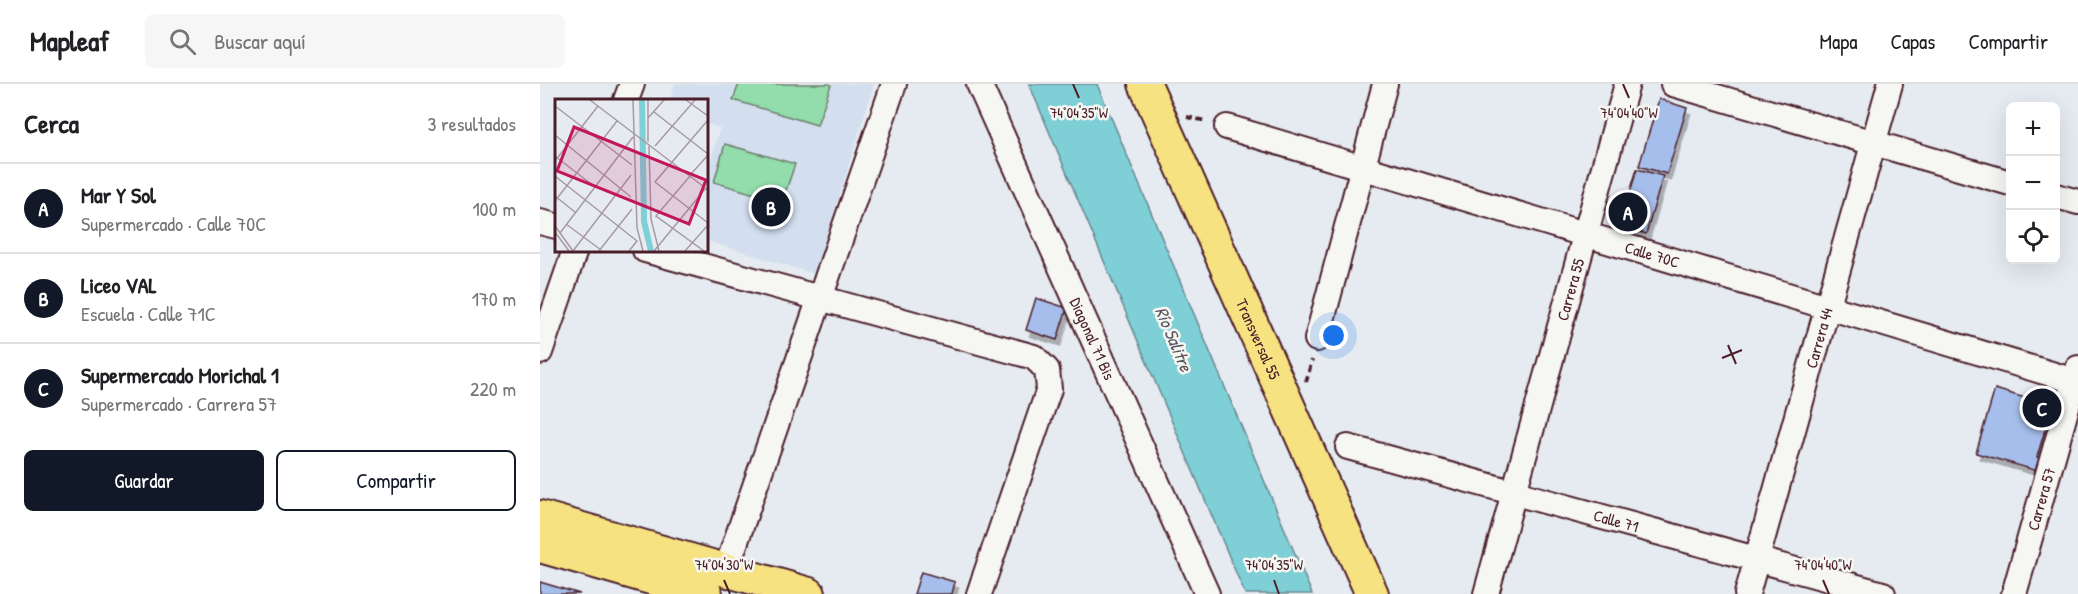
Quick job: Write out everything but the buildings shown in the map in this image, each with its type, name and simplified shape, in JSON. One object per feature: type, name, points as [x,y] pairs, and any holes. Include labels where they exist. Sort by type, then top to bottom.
[{"type":"main road","name":"Transversal 55","points":[[1145,84],[1372,594]]},
{"type":"main road","points":[[540,517],[809,594]]},
{"type":"main road","points":[[540,546],[706,594]]},
{"type":"street","points":[[626,99],[632,84]]},
{"type":"street","points":[[726,570],[894,84]]},
{"type":"street","name":"Diagonal 71 Bis","points":[[980,84],[1207,594]]},
{"type":"street","points":[[1317,339],[1385,84]]},
{"type":"street","name":"Carrera 55","points":[[1486,594],[1627,84]]},
{"type":"street","points":[[1673,84],[1873,145],[2006,182]]},
{"type":"street","name":"Carrera 44","points":[[1746,594],[1890,84]]},
{"type":"street","name":"Calle 70C","points":[[1227,127],[1586,233],[1828,308],[2077,377]]},
{"type":"street","points":[[2060,197],[2078,202]]},
{"type":"street","points":[[540,222],[555,226]]},
{"type":"street","points":[[540,352],[574,252]]},
{"type":"street","points":[[652,252],[1034,357],[1047,370],[1049,389],[979,594]]},
{"type":"street","name":"Carrera 57","points":[[2014,594],[2077,377]]},
{"type":"street","name":"Calle 71","points":[[1348,447],[1883,594]]},
{"type":"shaded area","points":[[675,84],[874,84],[815,274],[708,241],[708,170],[720,128],[708,124],[708,99],[670,99]]},
{"type":"green space","points":[[739,84],[831,85],[817,125],[733,100]]},
{"type":"green space","points":[[725,144],[795,164],[782,202],[714,182]]},
{"type":"water","name":"Río Salitre","points":[[1029,84],[1097,84],[1312,594],[1245,594]]},
{"type":"place","name":"Liceo VAL","points":[[771,207]]},
{"type":"place","name":"Mar Y Sol","points":[[1628,212]]},
{"type":"place","name":"Supermercado Morichal 1","points":[[2042,408]]}]
